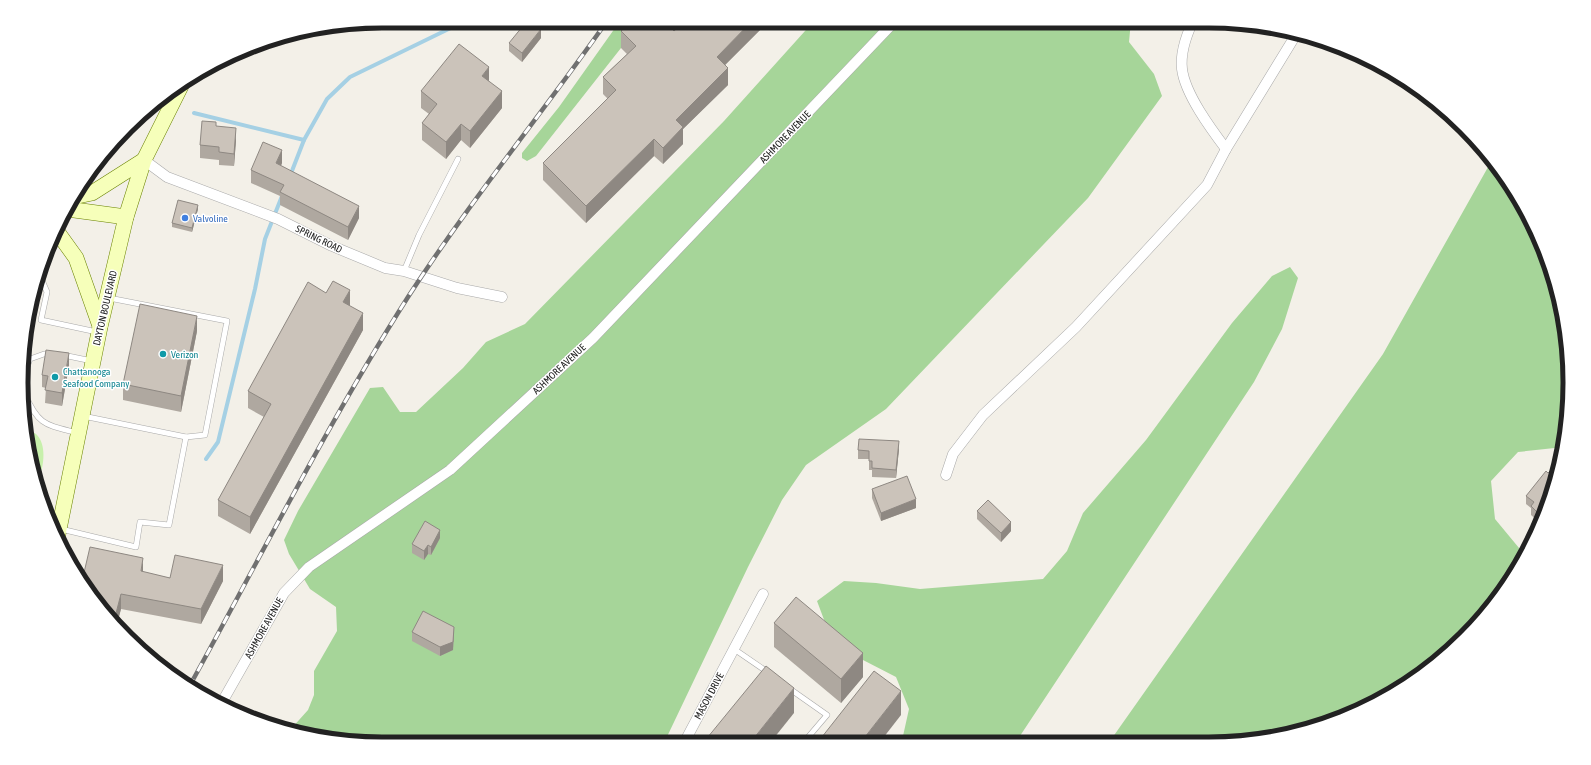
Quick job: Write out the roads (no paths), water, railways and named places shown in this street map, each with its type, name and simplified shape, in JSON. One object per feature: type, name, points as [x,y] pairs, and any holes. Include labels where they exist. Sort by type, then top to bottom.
[{"type":"main road","name":"DAYTON BOULEVARD","points":[[59,527],[100,330],[126,218],[144,160],[177,94]]},
{"type":"main road","points":[[82,195],[92,193],[144,160]]},
{"type":"main road","points":[[73,210],[126,218]]},
{"type":"main road","points":[[60,236],[76,258],[100,330]]},
{"type":"street","name":"ASHMORE AVENUE","points":[[224,699],[284,593],[309,567],[450,470],[593,338],[888,28]]},
{"type":"street","points":[[1190,28],[1183,51],[1182,69],[1190,91],[1205,120],[1226,149]]},
{"type":"street","points":[[946,475],[953,454],[983,415],[1076,327],[1207,185],[1226,149],[1294,39]]},
{"type":"street","name":"SPRING ROAD","points":[[144,160],[167,177],[278,219],[332,246],[385,268],[404,271],[457,288],[502,297]]},
{"type":"street","name":"MASON DRIVE","points":[[687,737],[763,594]]},
{"type":"lane","points":[[404,271],[419,235],[458,159]]},
{"type":"lane","points":[[43,283],[47,292],[41,320],[100,330]]},
{"type":"lane","points":[[82,416],[186,437],[205,435],[227,321],[108,298]]},
{"type":"lane","points":[[29,362],[30,359],[44,354],[67,356],[94,361]]},
{"type":"lane","points":[[29,403],[32,411],[46,425],[79,434]]},
{"type":"lane","points":[[63,534],[136,547],[140,522],[169,525],[186,437]]},
{"type":"lane","points":[[734,648],[771,675]]},
{"type":"lane","points":[[784,684],[827,715],[808,737]]},
{"type":"waterway","points":[[290,176],[304,140],[327,99],[350,77],[451,28]]},
{"type":"waterway","points":[[194,113],[304,140]]},
{"type":"waterway","points":[[206,459],[218,442],[255,289],[265,239],[282,196]]},
{"type":"railway","points":[[192,681],[323,441],[408,297],[456,226],[602,28]]},
{"type":"place","name":"Valvoline","points":[[185,218]]},
{"type":"place","name":"Verizon","points":[[163,354]]},
{"type":"place","name":"Chattanooga Seafood Company","points":[[55,377]]}]
